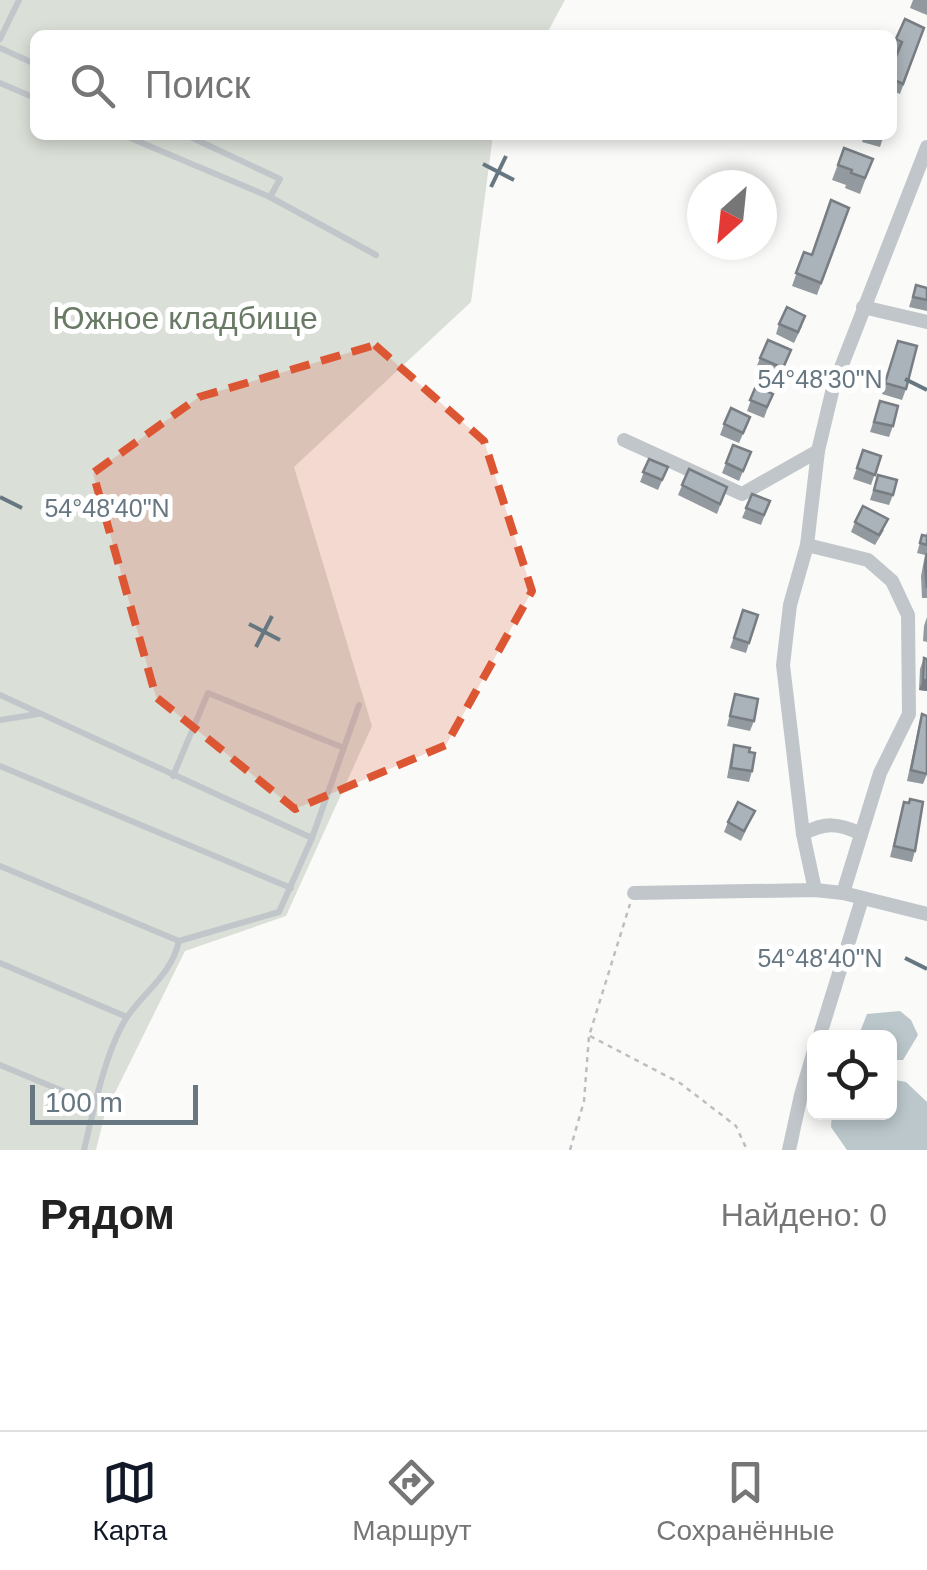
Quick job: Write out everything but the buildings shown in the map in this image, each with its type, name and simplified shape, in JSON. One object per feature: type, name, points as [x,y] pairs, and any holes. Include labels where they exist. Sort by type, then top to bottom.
[{"type":"street","points":[[815,890],[803,834],[784,665],[790,606],[807,545],[818,451],[833,388],[927,146]]},
{"type":"street","points":[[863,307],[927,322]]},
{"type":"street","points":[[624,440],[742,494],[818,451]]},
{"type":"street","points":[[807,545],[868,560],[892,581],[908,615],[909,714],[880,773],[843,892]]},
{"type":"street","points":[[803,834],[830,824],[861,834]]},
{"type":"street","points":[[634,893],[843,892],[927,914]]},
{"type":"street","points":[[821,1030],[862,899]]},
{"type":"street","points":[[789,1150],[807,1073]]},
{"type":"lane","points":[[0,39],[18,0]]},
{"type":"lane","points":[[0,48],[30,62]]},
{"type":"lane","points":[[0,83],[30,96]]},
{"type":"lane","points":[[135,140],[270,197],[376,256]]},
{"type":"lane","points":[[197,140],[280,179],[270,197]]},
{"type":"lane","points":[[173,776],[208,693],[344,748]]},
{"type":"lane","points":[[0,695],[312,838]]},
{"type":"lane","points":[[0,866],[179,941],[279,912],[312,838],[359,705]]},
{"type":"lane","points":[[0,720],[40,714]]},
{"type":"lane","points":[[0,766],[291,888]]},
{"type":"lane","points":[[84,1150],[94,1104],[127,1017],[174,961],[179,941]]},
{"type":"lane","points":[[0,964],[127,1017]]},
{"type":"lane","points":[[0,1065],[94,1104]]},
{"type":"path","points":[[570,1150],[584,1101],[589,1036],[634,893]]},
{"type":"path","points":[[589,1036],[680,1083],[736,1126],[747,1150]]},
{"type":"highlighted area","points":[[375,345],[484,441],[532,591],[446,745],[295,809],[156,697],[93,473],[199,397]]},
{"type":"green space","name":"Южное кладбище","points":[[0,0],[565,0],[549,30],[30,30],[30,140],[492,140],[471,302],[294,467],[372,726],[286,916],[185,951],[105,1113],[96,1150],[0,1150]]},
{"type":"shaded area","points":[[900,1011],[911,1020],[918,1035],[903,1060],[897,1060],[897,1030],[861,1030],[867,1014]]},
{"type":"shaded area","points":[[897,1080],[906,1082],[927,1102],[927,1150],[847,1150],[831,1127],[832,1120],[897,1120]]}]
